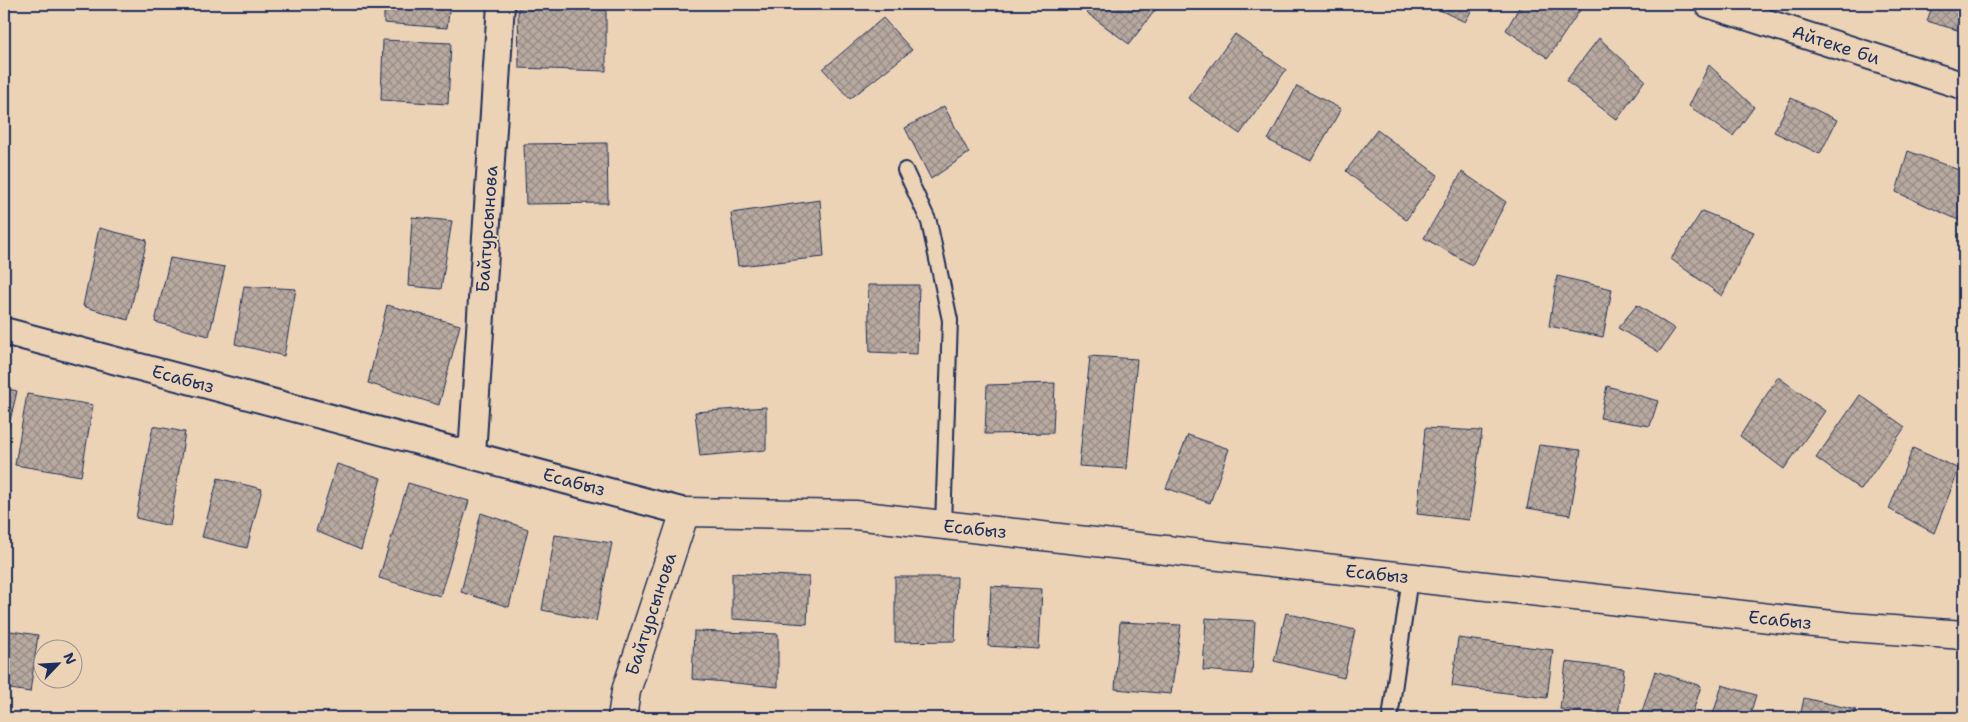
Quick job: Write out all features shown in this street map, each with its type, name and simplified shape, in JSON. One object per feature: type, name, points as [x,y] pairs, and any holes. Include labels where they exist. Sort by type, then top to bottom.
[{"type":"main road","name":"Есабыз","points":[[685,512],[855,515],[1850,628],[1964,635]]},
{"type":"main road","name":"Байтурсынова","points":[[622,718],[626,691],[685,512]]},
{"type":"street","name":"Байтурсынова","points":[[472,455],[502,4]]},
{"type":"street","name":"Айтеке би","points":[[1708,4],[1964,86]]},
{"type":"street","name":"Есабыз","points":[[4,331],[685,512]]},
{"type":"lane","points":[[905,170],[929,222],[950,320],[944,525]]},
{"type":"lane","points":[[1390,718],[1410,578]]},
{"type":"building","points":[[384,4],[450,4],[447,28],[384,23]]},
{"type":"building","points":[[1093,4],[1160,4],[1129,44],[1087,13]]},
{"type":"building","points":[[1427,4],[1475,4],[1465,22]]},
{"type":"building","points":[[1521,4],[1577,4],[1582,7],[1548,58],[1506,30]]},
{"type":"building","points":[[1933,4],[1964,4],[1964,32],[1927,21]]},
{"type":"building","points":[[518,7],[606,10],[606,71],[519,68]]},
{"type":"building","points":[[883,18],[912,50],[850,99],[823,69]]},
{"type":"building","points":[[1235,34],[1286,70],[1240,134],[1188,98]]},
{"type":"building","points":[[1599,38],[1645,80],[1617,120],[1566,81]]},
{"type":"building","points":[[383,40],[451,43],[448,104],[381,100]]},
{"type":"building","points":[[1709,65],[1754,107],[1733,136],[1689,106]]},
{"type":"building","points":[[1297,86],[1341,109],[1311,161],[1268,140]]},
{"type":"building","points":[[1791,98],[1837,120],[1820,154],[1774,132]]},
{"type":"building","points":[[944,106],[969,153],[931,179],[905,128]]},
{"type":"building","points":[[1377,130],[1438,175],[1406,220],[1346,171]]},
{"type":"building","points":[[607,143],[608,203],[526,204],[524,144]]},
{"type":"building","points":[[1908,151],[1964,172],[1963,222],[1896,192]]},
{"type":"building","points":[[1462,172],[1506,202],[1472,265],[1424,238]]},
{"type":"building","points":[[820,200],[824,257],[738,266],[731,213]]},
{"type":"building","points":[[1702,211],[1754,232],[1722,296],[1671,259]]},
{"type":"building","points":[[412,217],[452,221],[441,289],[408,286]]},
{"type":"building","points":[[99,228],[147,240],[128,320],[83,306]]},
{"type":"building","points":[[170,258],[225,267],[209,336],[155,322]]},
{"type":"building","points":[[1557,276],[1612,289],[1603,337],[1549,326]]},
{"type":"building","points":[[868,285],[919,285],[917,354],[870,352]]},
{"type":"building","points":[[244,286],[296,289],[284,356],[235,344]]},
{"type":"building","points":[[387,305],[460,325],[439,405],[368,383]]},
{"type":"building","points":[[1637,305],[1675,329],[1659,352],[1618,328]]},
{"type":"building","points":[[1090,356],[1137,359],[1127,469],[1079,466]]},
{"type":"building","points":[[1778,377],[1825,411],[1784,469],[1740,436]]},
{"type":"building","points":[[1055,383],[1053,433],[985,434],[987,385]]},
{"type":"building","points":[[1607,386],[1658,401],[1650,426],[1600,418]]},
{"type":"building","points":[[4,388],[17,391],[4,447]]},
{"type":"building","points":[[27,394],[93,405],[81,476],[15,465]]},
{"type":"building","points":[[1860,395],[1905,427],[1861,490],[1816,458]]},
{"type":"building","points":[[766,407],[766,450],[700,456],[695,412]]},
{"type":"building","points":[[153,426],[185,432],[170,526],[136,518]]},
{"type":"building","points":[[1425,428],[1482,431],[1469,520],[1417,514]]},
{"type":"building","points":[[1188,435],[1229,449],[1210,503],[1166,488]]},
{"type":"building","points":[[1539,445],[1581,450],[1570,515],[1527,508]]},
{"type":"building","points":[[1913,448],[1959,469],[1934,533],[1889,509]]},
{"type":"building","points":[[337,464],[381,478],[361,550],[316,531]]},
{"type":"building","points":[[218,478],[262,489],[247,548],[202,537]]},
{"type":"building","points":[[408,483],[469,501],[440,596],[379,578]]},
{"type":"building","points":[[481,513],[528,529],[509,607],[461,592]]},
{"type":"building","points":[[555,535],[612,543],[596,621],[542,610]]},
{"type":"building","points":[[732,573],[809,577],[807,624],[732,619]]},
{"type":"building","points":[[895,577],[957,577],[955,641],[895,642]]},
{"type":"building","points":[[991,586],[1042,589],[1039,649],[988,646]]},
{"type":"building","points":[[1286,613],[1355,630],[1344,678],[1274,661]]},
{"type":"building","points":[[1206,618],[1255,621],[1252,674],[1203,670]]},
{"type":"building","points":[[1120,622],[1181,625],[1171,694],[1115,689]]},
{"type":"building","points":[[4,630],[38,635],[37,640],[32,640],[30,692],[4,688]]},
{"type":"building","points":[[694,631],[778,634],[778,687],[692,679]]},
{"type":"building","points":[[1458,638],[1553,650],[1547,698],[1452,686]]},
{"type":"building","points":[[1566,662],[1624,669],[1618,716],[1560,709]]},
{"type":"building","points":[[1655,671],[1701,686],[1691,718],[1640,718]]},
{"type":"building","points":[[1722,685],[1756,695],[1749,718],[1712,718]]},
{"type":"building","points":[[1804,698],[1856,710],[1854,718],[1800,718]]}]
